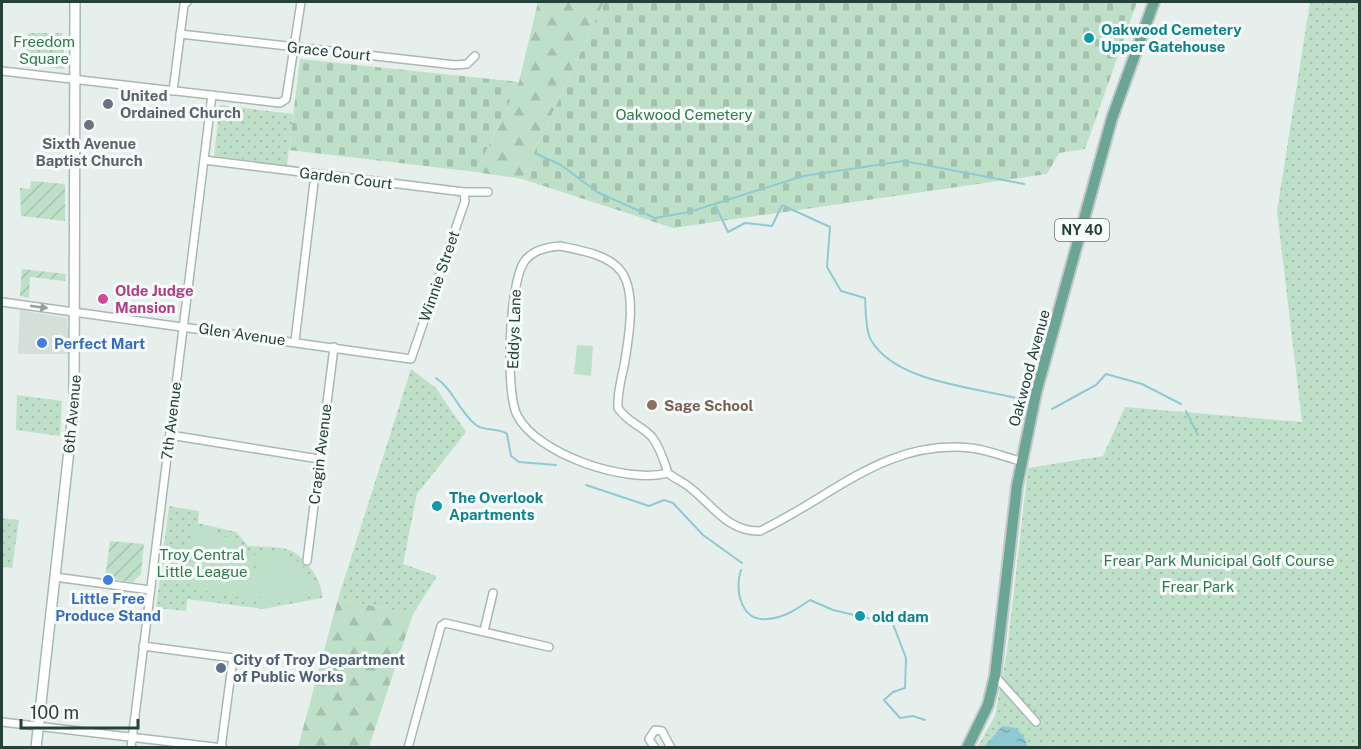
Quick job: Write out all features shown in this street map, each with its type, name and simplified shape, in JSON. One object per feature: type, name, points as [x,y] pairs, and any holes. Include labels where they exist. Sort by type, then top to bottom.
[{"type":"main road","name":"Oakwood Avenue","points":[[967,747],[988,705],[995,676],[1020,461],[1036,393],[1109,129],[1154,2]]},
{"type":"street","name":"6th Avenue","points":[[36,747],[74,405],[75,2]]},
{"type":"street","points":[[2,71],[280,103],[286,99],[301,2]]},
{"type":"street","points":[[173,91],[185,3]]},
{"type":"street","name":"Grace Court","points":[[180,34],[455,65],[467,64],[475,56]]},
{"type":"street","name":"7th Avenue","points":[[131,747],[212,95]]},
{"type":"street","name":"Garden Court","points":[[204,160],[464,192],[488,192]]},
{"type":"street","points":[[295,341],[315,174]]},
{"type":"street","name":"Winnie Street","points":[[411,359],[465,201],[464,192]]},
{"type":"street","name":"Eddys Lane","points":[[560,246],[591,253],[613,264],[623,275],[629,307],[630,329],[618,408],[632,424],[651,436],[663,456],[668,473],[655,476],[620,474],[597,467],[570,456],[539,439],[519,419],[512,396],[511,307],[516,277],[525,260],[535,253],[546,247],[560,246]]},
{"type":"street","name":"Glen Avenue","points":[[2,302],[295,341],[411,359]]},
{"type":"street","name":"Cragin Avenue","points":[[307,561],[334,347]]},
{"type":"street","points":[[170,435],[319,459]]},
{"type":"street","points":[[668,473],[687,486],[721,517],[747,531],[766,528],[881,461],[927,448],[973,448],[1020,461]]},
{"type":"street","points":[[55,577],[150,590]]},
{"type":"street","points":[[484,631],[494,593]]},
{"type":"street","points":[[408,747],[441,626],[445,623],[549,647]]},
{"type":"street","points":[[2,722],[222,747],[233,658],[143,646]]},
{"type":"street","points":[[995,676],[1036,722]]},
{"type":"street","points":[[655,747],[649,739],[655,730],[662,731],[671,747]]},
{"type":"shaded area","points":[[20,310],[67,318],[69,354],[18,354]]},
{"type":"green space","points":[[538,2],[604,2],[522,179],[476,172],[519,82]]},
{"type":"green space","name":"Oakwood Cemetery","points":[[604,2],[1137,2],[1085,149],[1059,153],[1047,174],[673,228],[522,179]]},
{"type":"green space","name":"Frear Park Municipal Golf Course","points":[[1310,2],[1359,2],[1359,747],[977,748],[995,716],[1007,651],[1028,468],[1103,456],[1125,407],[1302,422],[1277,211]]},
{"type":"green space","name":"Freedom Square","points":[[28,33],[63,33],[59,41],[63,41],[64,69],[27,65]]},
{"type":"green space","points":[[300,59],[519,82],[476,172],[289,150]]},
{"type":"green space","points":[[220,105],[293,114],[287,165],[214,156]]},
{"type":"green space","points":[[31,181],[65,184],[65,221],[21,216],[20,188],[30,189]]},
{"type":"green space","points":[[22,269],[66,274],[65,281],[30,277],[29,298],[20,296]]},
{"type":"green space","points":[[577,345],[593,346],[591,376],[574,374]]},
{"type":"green space","points":[[411,369],[436,388],[466,432],[417,494],[403,564],[437,576],[413,614],[338,599]]},
{"type":"green space","points":[[17,395],[62,401],[60,436],[16,430]]},
{"type":"green space","name":"Troy Central Little League","points":[[169,506],[199,511],[198,523],[236,532],[248,546],[276,547],[292,551],[313,571],[320,585],[322,598],[263,609],[187,599],[186,611],[156,608]]},
{"type":"green space","points":[[2,518],[19,520],[12,568],[2,567]]},
{"type":"green space","points":[[194,527],[221,535],[243,549],[255,571],[254,600],[189,588]]},
{"type":"green space","points":[[110,541],[144,544],[141,574],[133,582],[105,578]]},
{"type":"green space","points":[[276,552],[298,561],[308,573],[318,595],[262,606],[254,555]]},
{"type":"green space","points":[[338,599],[413,614],[369,747],[298,747]]},
{"type":"water","points":[[1002,726],[1016,728],[1024,737],[1028,747],[984,747]]},
{"type":"waterway","points":[[537,154],[561,165],[597,192],[655,218],[689,212],[803,176],[904,161],[1024,184]]},
{"type":"waterway","points":[[715,205],[728,232],[745,223],[772,226],[782,205],[830,227],[827,267],[841,291],[865,298],[869,336],[882,354],[898,365],[936,381],[1016,398]]},
{"type":"waterway","points":[[1052,409],[1096,385],[1106,374],[1142,384],[1181,404]]},
{"type":"waterway","points":[[436,378],[447,388],[465,414],[476,425],[507,434],[511,456],[519,462],[556,465]]},
{"type":"waterway","points":[[1186,411],[1198,435]]},
{"type":"waterway","points":[[586,485],[649,506],[664,500],[673,503],[703,535],[742,563]]},
{"type":"waterway","points":[[741,570],[739,595],[746,610],[758,619],[785,615],[810,600],[833,610],[893,624],[906,658],[905,688],[893,692],[884,700],[900,718],[913,716],[925,720]]},
{"type":"place","name":"Oakwood Cemetery Upper Gatehouse","points":[[1089,38]]},
{"type":"place","name":"United Ordained Church","points":[[108,104]]},
{"type":"place","name":"Sixth Avenue Baptist Church","points":[[89,125]]},
{"type":"place","name":"Olde Judge Mansion","points":[[103,299]]},
{"type":"place","name":"Perfect Mart","points":[[42,343]]},
{"type":"place","name":"Sage School","points":[[652,405]]},
{"type":"place","name":"The Overlook Apartments","points":[[437,506]]},
{"type":"place","name":"Little Free Produce Stand","points":[[108,580]]},
{"type":"place","name":"old dam","points":[[860,616]]},
{"type":"place","name":"City of Troy Department of Public Works","points":[[221,668]]},
{"type":"park label","name":"Frear Park","points":[[1198,586]]}]
